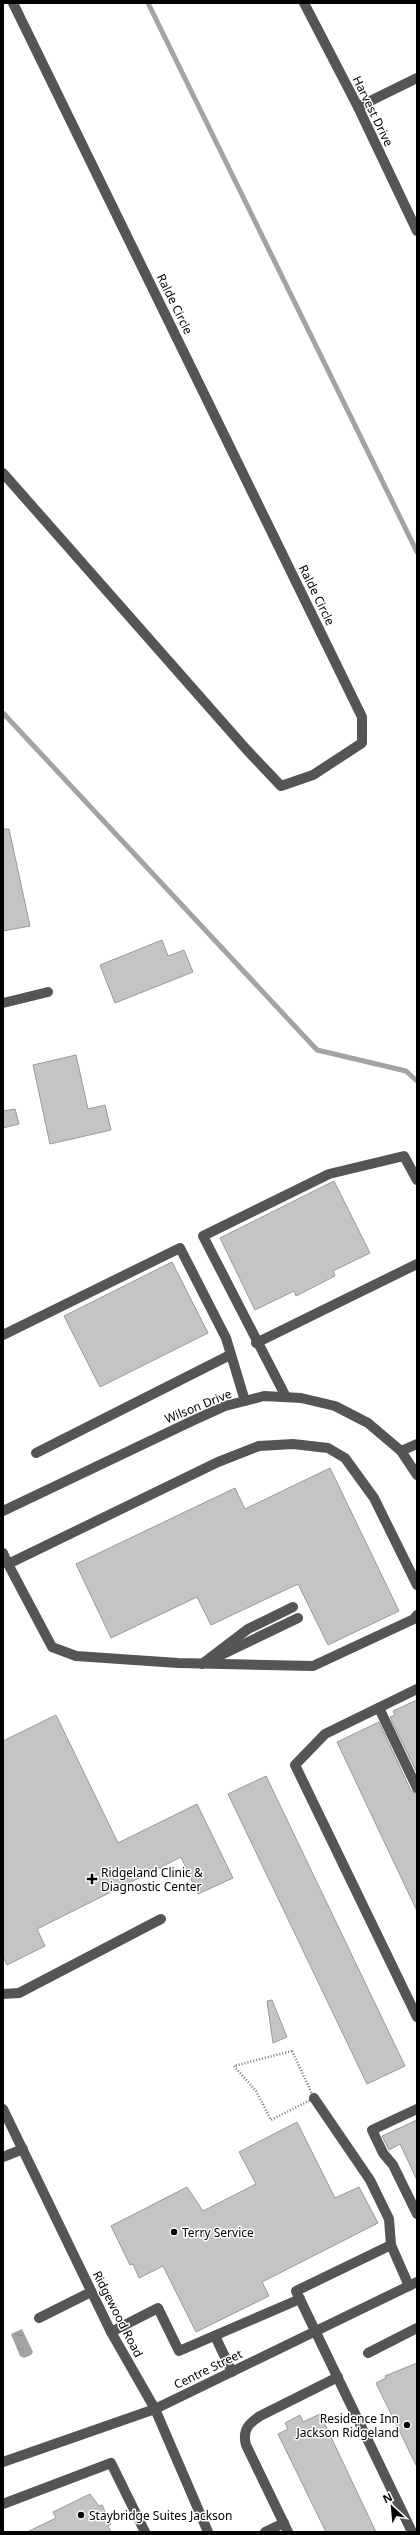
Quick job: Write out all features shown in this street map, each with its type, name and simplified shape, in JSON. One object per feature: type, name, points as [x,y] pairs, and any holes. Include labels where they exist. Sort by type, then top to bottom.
[{"type":"street","name":"Ralde Circle","points":[[3,473],[246,749],[281,786],[313,775],[362,744],[362,717],[13,3]]},
{"type":"street","name":"Harvest Drive","points":[[304,3],[358,107],[417,231]]},
{"type":"street","points":[[358,107],[417,78]]},
{"type":"street","points":[[3,1003],[48,992]]},
{"type":"street","points":[[286,1397],[256,1344],[203,1236],[329,1174],[404,1156],[417,1180]]},
{"type":"street","points":[[3,1335],[180,1248],[226,1338],[245,1401]]},
{"type":"street","points":[[256,1344],[417,1264]]},
{"type":"street","points":[[36,1453],[230,1355]]},
{"type":"street","name":"Wilson Drive","points":[[3,1511],[225,1406],[264,1396],[301,1398],[335,1406],[368,1423],[401,1451],[417,1475]]},
{"type":"street","points":[[8,1564],[218,1462],[259,1446],[293,1444],[328,1448],[345,1458],[374,1498],[417,1585]]},
{"type":"street","points":[[401,1451],[417,1444]]},
{"type":"street","points":[[3,1553],[52,1647],[76,1656],[202,1664],[313,1666],[414,1619],[417,1615]]},
{"type":"street","points":[[202,1664],[248,1629],[293,1607]]},
{"type":"street","points":[[202,1664],[298,1618]]},
{"type":"street","points":[[417,1689],[325,1734],[295,1765],[417,2017]]},
{"type":"street","points":[[379,1708],[417,1788]]},
{"type":"street","points":[[3,1994],[19,1993],[161,1919]]},
{"type":"street","points":[[314,2098],[370,2180],[389,2219],[391,2245],[413,2284]]},
{"type":"street","name":"Ridgewood Road","points":[[3,2109],[110,2332],[155,2409],[208,2532]]},
{"type":"street","points":[[417,2109],[372,2130],[383,2153],[393,2165],[417,2214]]},
{"type":"street","points":[[3,2157],[23,2149]]},
{"type":"street","points":[[391,2245],[296,2291],[412,2532]]},
{"type":"street","name":"Centre Street","points":[[3,2462],[155,2409],[413,2284]]},
{"type":"street","points":[[39,2318],[91,2292]]},
{"type":"street","points":[[110,2332],[158,2308],[179,2351],[300,2299]]},
{"type":"street","points":[[368,2353],[417,2328]]},
{"type":"street","points":[[215,2336],[232,2372]]},
{"type":"street","points":[[265,2532],[286,2527],[246,2445],[243,2437],[245,2430],[250,2423],[260,2416],[338,2378]]},
{"type":"street","points":[[3,2504],[111,2463],[145,2532]]},
{"type":"path","points":[[292,2051],[314,2098],[271,2120],[256,2091],[234,2066],[292,2051]]},
{"type":"water","points":[[22,2329],[33,2352],[31,2355],[24,2358],[20,2356],[11,2334]]},
{"type":"building","points":[[3,829],[9,829],[30,926],[3,931]]},
{"type":"building","points":[[162,940],[168,956],[184,950],[193,972],[115,1003],[100,965]]},
{"type":"building","points":[[76,1055],[88,1109],[105,1105],[111,1130],[50,1144],[33,1065]]},
{"type":"building","points":[[15,1109],[19,1124],[3,1128],[3,1111]]},
{"type":"building","points":[[334,1181],[370,1253],[333,1271],[335,1276],[296,1296],[294,1291],[255,1310],[220,1238]]},
{"type":"building","points":[[172,1262],[208,1333],[100,1387],[64,1316]]},
{"type":"building","points":[[330,1468],[399,1611],[328,1645],[298,1584],[211,1625],[197,1597],[111,1638],[76,1564],[235,1488],[245,1509]]},
{"type":"building","points":[[417,1700],[417,1773],[390,1717],[395,1715],[393,1711]]},
{"type":"building","points":[[56,1715],[118,1843],[197,1804],[233,1878],[198,1894],[181,1857],[37,1929],[45,1946],[7,1965],[3,1957],[3,1741]]},
{"type":"building","points":[[379,1722],[411,1791],[417,1794],[417,1911],[337,1742]]},
{"type":"building","points":[[266,1776],[405,2066],[367,2084],[228,1794]]},
{"type":"building","points":[[272,2000],[287,2037],[273,2043],[267,2001]]},
{"type":"building","points":[[417,2120],[417,2180],[400,2144],[389,2150],[382,2136]]},
{"type":"building","points":[[297,2122],[335,2198],[359,2187],[378,2223],[262,2282],[269,2296],[196,2332],[163,2266],[139,2278],[133,2264],[130,2265],[111,2226],[187,2187],[203,2211],[256,2184],[239,2152]]},
{"type":"building","name":"Residence Inn Jackson Ridgeland","points":[[417,2363],[417,2467],[376,2383],[386,2378],[385,2376]]},
{"type":"building","points":[[320,2414],[376,2532],[326,2532],[278,2434],[288,2429],[285,2423],[300,2415],[303,2422]]},
{"type":"building","name":"Staybridge Suites Jackson","points":[[90,2494],[99,2506],[102,2505],[111,2524],[108,2526],[111,2532],[27,2532],[56,2518],[53,2512]]},
{"type":"waterway","points":[[148,3],[417,552]]},
{"type":"waterway","points":[[3,713],[317,1050],[406,1071],[417,1081]]},
{"type":"place","name":"Ridgeland Clinic & Diagnostic Center","points":[[92,1879]]},
{"type":"place","name":"Terry Service","points":[[174,2232]]},
{"type":"place","name":"Residence Inn Jackson Ridgeland","points":[[407,2425]]},
{"type":"place","name":"Staybridge Suites Jackson","points":[[81,2515]]}]
